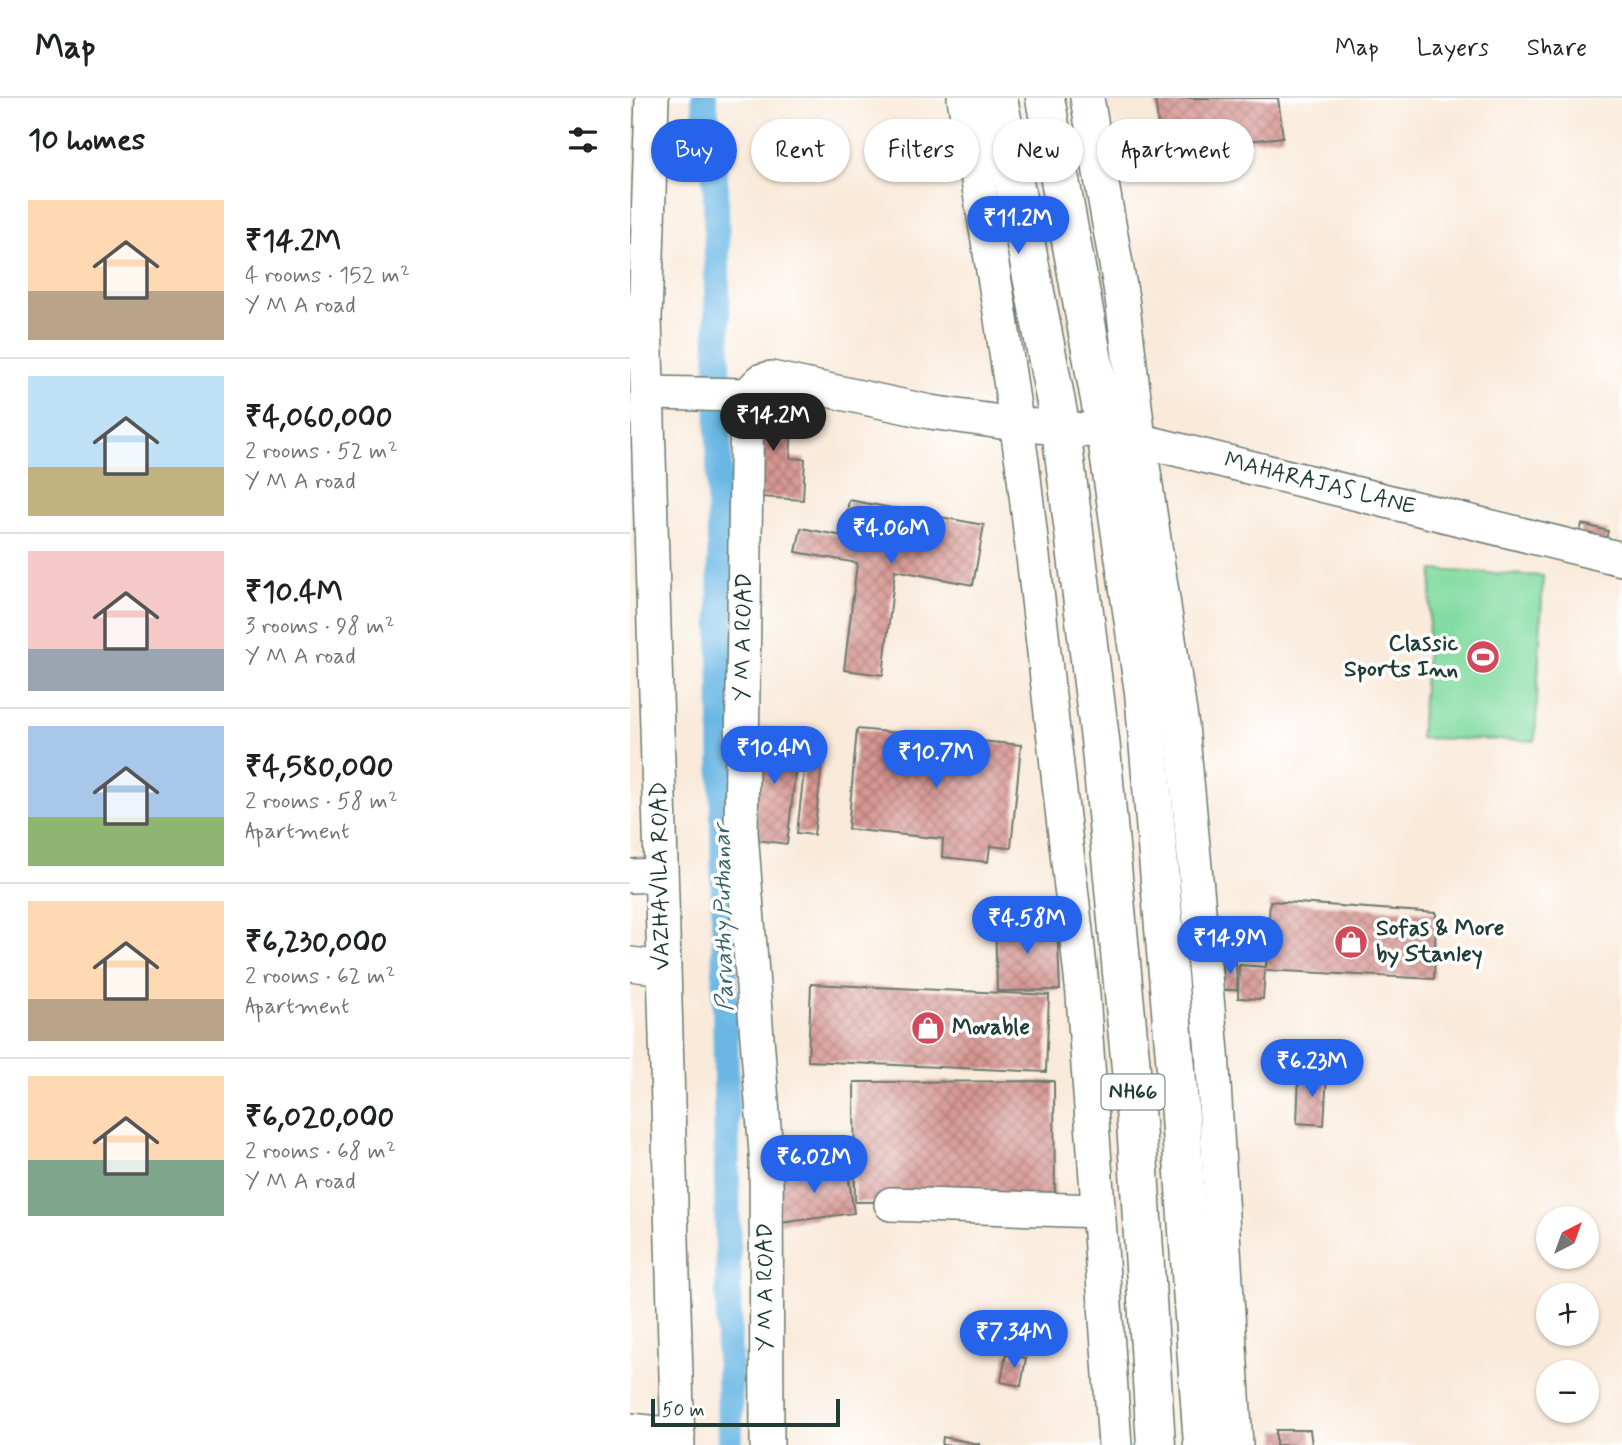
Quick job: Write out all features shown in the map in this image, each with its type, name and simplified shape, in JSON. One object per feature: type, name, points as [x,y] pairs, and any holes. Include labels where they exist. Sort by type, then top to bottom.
[{"type":"highway","name":"NH66","points":[[998,98],[1061,429],[1100,739],[1136,1122],[1157,1445]]},
{"type":"highway","name":"NH66","points":[[1045,98],[1122,435],[1179,1102],[1203,1445]]},
{"type":"street","name":"VAZHAVILA ROAD","points":[[652,98],[637,316],[648,393],[643,662],[645,876],[663,968],[678,1440]]},
{"type":"street","points":[[964,98],[1023,469],[1083,995],[1115,1445]]},
{"type":"street","points":[[1087,98],[1122,298],[1122,435],[1182,726],[1212,1052],[1236,1445]]},
{"type":"street","name":"MAHARAJAS LANE","points":[[648,393],[754,388],[771,378],[930,412],[1122,435],[1622,559]]},
{"type":"street","name":"Y M A ROAD","points":[[754,388],[741,832],[766,1153],[767,1445]]},
{"type":"street","points":[[630,964],[663,968]]},
{"type":"street","points":[[891,1204],[1098,1211]]},
{"type":"street","points":[[630,1430],[678,1440]]},
{"type":"green space","name":"Classic Sports Inn","points":[[1433,570],[1543,576],[1535,741],[1420,738]]},
{"type":"building","points":[[1155,98],[1278,98],[1283,137],[1254,140],[1254,119],[1157,119]]},
{"type":"building","points":[[753,392],[777,393],[776,413],[793,413],[790,458],[805,459],[803,500],[747,496]]},
{"type":"building","points":[[849,500],[984,525],[973,585],[895,570],[883,675],[844,670],[857,563],[796,552],[801,528],[843,536]]},
{"type":"building","points":[[1582,524],[1608,531],[1604,547],[1578,540]]},
{"type":"building","points":[[762,727],[800,732],[787,844],[748,839]]},
{"type":"building","points":[[857,729],[1021,745],[1011,848],[990,846],[988,862],[942,857],[943,839],[848,829]]},
{"type":"building","points":[[806,753],[823,755],[814,835],[797,833]]},
{"type":"building","name":"Sofas & More by Stanley","points":[[1270,901],[1436,913],[1434,979],[1265,970],[1263,999],[1238,998],[1239,965],[1266,967]]},
{"type":"building","points":[[1057,920],[1060,990],[997,991],[995,922]]},
{"type":"building","points":[[1222,963],[1236,963],[1237,990],[1223,990]]},
{"type":"building","name":"Movable","points":[[811,984],[1049,995],[1046,1072],[808,1061]]},
{"type":"building","points":[[1299,1073],[1327,1074],[1324,1125],[1297,1123]]},
{"type":"building","points":[[1054,1081],[1055,1201],[855,1202],[854,1082]]},
{"type":"building","points":[[847,1167],[854,1213],[780,1223],[774,1177]]},
{"type":"building","points":[[1006,1354],[1026,1358],[1021,1386],[1001,1382]]},
{"type":"building","points":[[1276,1430],[1310,1430],[1312,1445],[1276,1445]]},
{"type":"building","points":[[943,1437],[979,1444],[979,1445],[942,1445]]},
{"type":"waterway","name":"Parvathy Puthanar","points":[[704,98],[716,189],[730,1445]]},
{"type":"place","name":"Classic Sports Inn","points":[[1483,657]]},
{"type":"place","name":"Sofas & More by Stanley","points":[[1351,942]]},
{"type":"place","name":"Movable","points":[[928,1028]]}]
